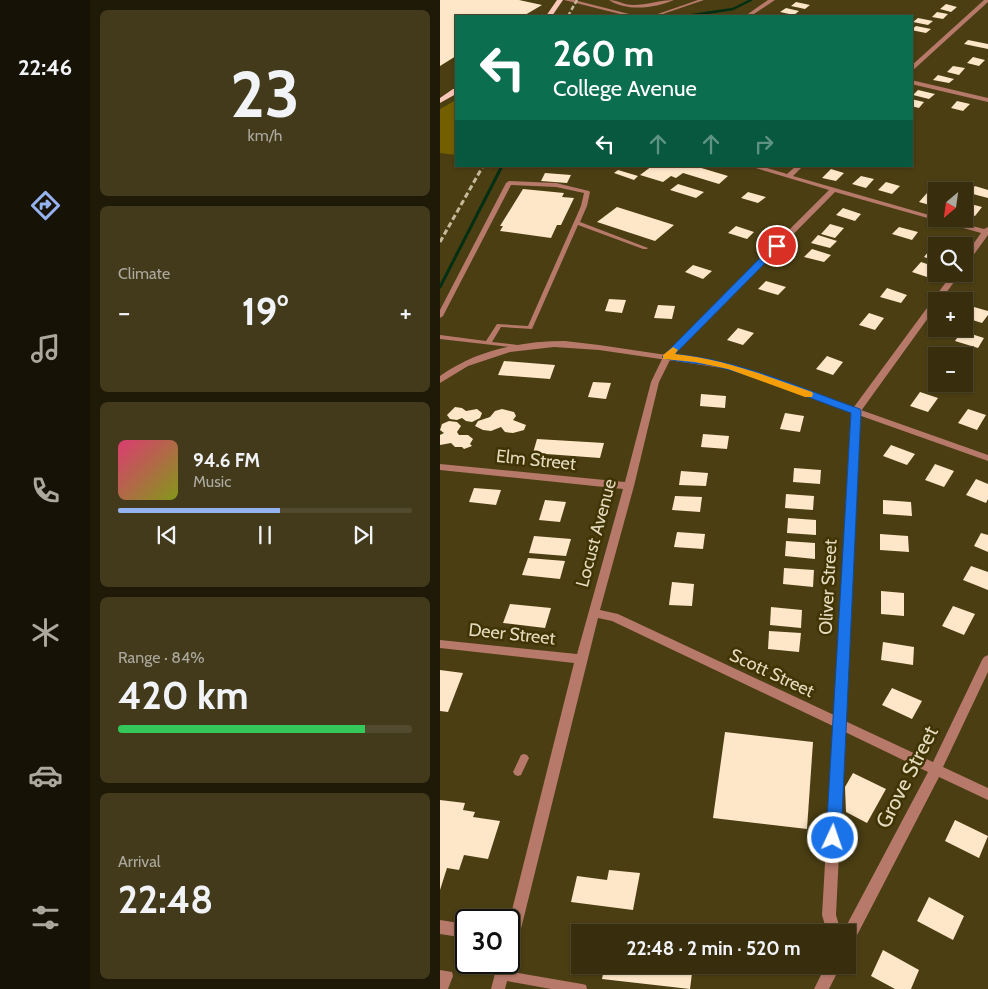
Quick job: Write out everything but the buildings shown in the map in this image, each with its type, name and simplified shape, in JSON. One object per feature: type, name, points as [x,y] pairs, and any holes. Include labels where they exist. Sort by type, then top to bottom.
[{"type":"main road","points":[[550,15],[560,0]]},
{"type":"main road","points":[[440,101],[455,92]]},
{"type":"street","points":[[567,0],[630,15]]},
{"type":"street","points":[[750,15],[772,0]]},
{"type":"street","points":[[913,68],[987,0]]},
{"type":"street","points":[[913,82],[988,100]]},
{"type":"street","points":[[756,167],[928,217]]},
{"type":"street","points":[[789,176],[799,167]]},
{"type":"street","name":"Locust Avenue","points":[[518,909],[581,659],[629,486],[654,382],[667,357],[833,190]]},
{"type":"street","points":[[971,228],[987,232],[973,250]]},
{"type":"street","points":[[856,411],[950,282]]},
{"type":"street","points":[[440,380],[478,359],[518,348],[562,344],[695,359],[731,367],[988,458]]},
{"type":"street","name":"Oliver Street","points":[[832,924],[829,915],[856,411]]},
{"type":"street","name":"Elm Street","points":[[440,467],[629,486]]},
{"type":"street","name":"Scott Street","points":[[594,613],[614,617],[988,794]]},
{"type":"street","name":"Deer Street","points":[[440,644],[581,659]]},
{"type":"street","name":"Grove Street","points":[[855,924],[936,769],[988,660]]},
{"type":"street","points":[[440,928],[455,930]]},
{"type":"street","points":[[821,989],[829,974]]},
{"type":"lane","points":[[611,0],[616,3],[646,7],[672,0]]},
{"type":"lane","points":[[657,15],[702,0]]},
{"type":"lane","points":[[440,316],[509,183],[556,185],[586,192],[584,206],[530,328],[499,325],[489,342]]},
{"type":"lane","points":[[577,223],[645,248]]},
{"type":"lane","points":[[440,337],[489,342],[518,348]]},
{"type":"lane","points":[[518,772],[524,758]]},
{"type":"lane","points":[[443,989],[444,975]]},
{"type":"lane","points":[[501,976],[582,989]]},
{"type":"shaded area","points":[[455,101],[455,155],[440,153],[440,109]]},
{"type":"waterway","points":[[693,15],[733,9],[751,0]]},
{"type":"waterway","points":[[440,287],[501,167]]},
{"type":"railway","points":[[569,15],[577,0]]},
{"type":"railway","points":[[440,242],[482,167]]},
{"type":"slow traffic","points":[[673,350],[667,357],[695,359],[731,367],[808,394]]},
{"type":"route","points":[[777,246],[667,357],[695,359],[731,367],[856,411],[833,838]]}]
